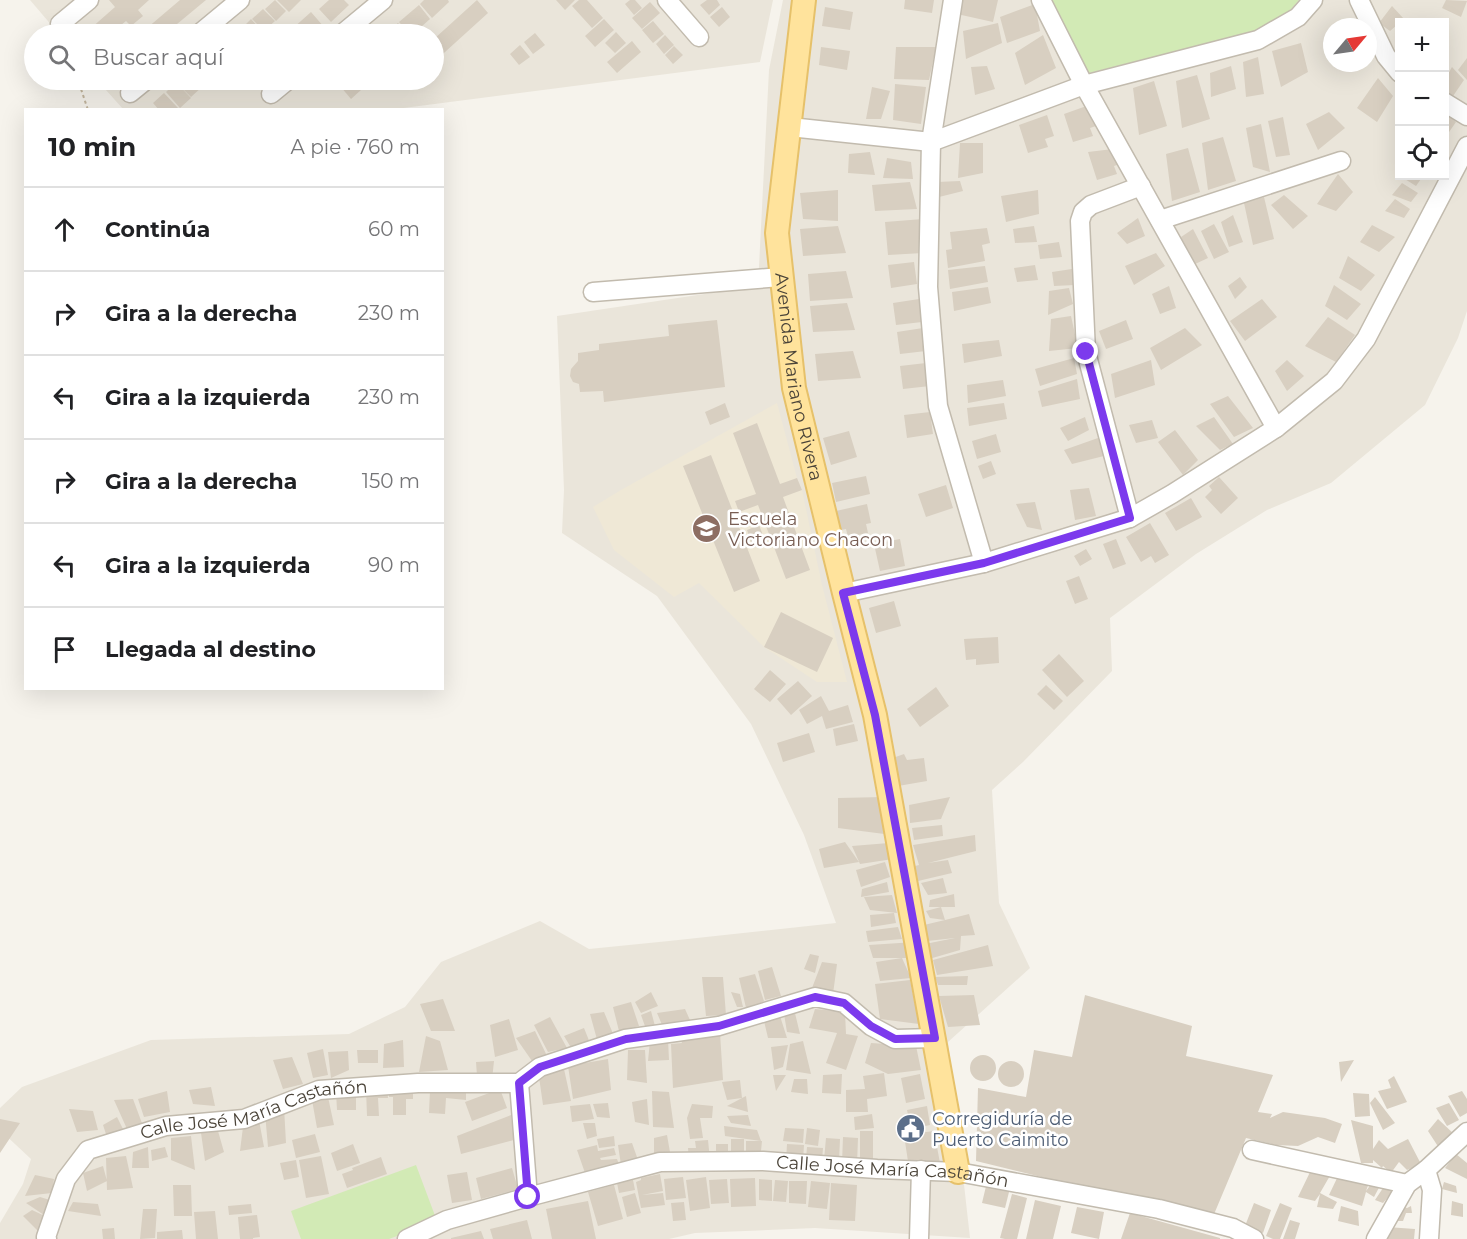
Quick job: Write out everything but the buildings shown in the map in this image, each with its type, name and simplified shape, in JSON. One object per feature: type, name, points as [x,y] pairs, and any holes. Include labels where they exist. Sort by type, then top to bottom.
[{"type":"main road","name":"Avenida Mariano Rivera","points":[[804,0],[777,232],[794,388],[875,715],[958,1172]]},
{"type":"street","points":[[60,24],[89,0]]},
{"type":"street","points":[[211,24],[240,0]]},
{"type":"street","points":[[354,24],[383,0]]},
{"type":"street","points":[[667,0],[699,36]]},
{"type":"street","points":[[953,0],[931,142],[928,287],[938,406],[984,563]]},
{"type":"street","points":[[1041,0],[1084,86],[1276,428]]},
{"type":"street","points":[[790,127],[931,142],[1084,86],[1258,40],[1298,17],[1313,0]]},
{"type":"street","points":[[1359,0],[1386,56],[1399,72]]},
{"type":"street","points":[[130,93],[134,90]]},
{"type":"street","points":[[271,94],[276,90]]},
{"type":"street","points":[[1449,105],[1467,116]]},
{"type":"street","points":[[843,593],[984,563],[1130,518],[1276,428],[1334,381],[1366,339],[1467,147]]},
{"type":"street","points":[[1160,219],[1341,161]]},
{"type":"street","points":[[1130,518],[1086,352],[1080,221],[1083,212],[1091,205],[1141,186]]},
{"type":"street","points":[[593,292],[781,277]]},
{"type":"street","points":[[528,1197],[519,1083],[540,1067],[626,1039],[719,1026],[815,997],[844,1003],[871,1026],[895,1039],[935,1038]]},
{"type":"street","name":"Calle José María Castañón","points":[[47,1239],[66,1179],[88,1150],[166,1126],[244,1119],[319,1090],[418,1083],[519,1083]]},
{"type":"street","points":[[1376,1239],[1407,1184],[1426,1170],[1467,1132]]},
{"type":"street","points":[[1252,1150],[1407,1184]]},
{"type":"street","name":"Calle José María Castañón","points":[[407,1239],[447,1220],[660,1162],[763,1161],[958,1172],[1159,1209],[1233,1228],[1254,1239]]},
{"type":"street","points":[[919,1239],[921,1170]]},
{"type":"street","points":[[1426,1170],[1432,1190],[1429,1239]]},
{"type":"path","points":[[81,90],[87,108]]},
{"type":"shaded area","points":[[30,0],[773,0],[760,62],[404,108],[122,108],[106,90],[444,90],[444,24],[50,24]]},
{"type":"shaded area","points":[[783,0],[1467,0],[1467,311],[1458,338],[1425,405],[1331,483],[1267,510],[1196,554],[1110,618],[1112,671],[1023,762],[992,790],[999,903],[1030,968],[948,1042],[970,1238],[815,1228],[695,1233],[669,1239],[0,1239],[0,1223],[23,1184],[31,1159],[0,1130],[0,1108],[22,1087],[151,1040],[349,1034],[405,1007],[441,962],[540,921],[589,949],[836,923],[804,835],[751,724],[657,596],[562,533],[564,490],[557,316],[758,286],[769,70]]},
{"type":"shaded area","name":"Escuela Victoriano Chacon","points":[[777,403],[802,490],[822,585],[847,682],[817,682],[764,647],[699,583],[674,597],[614,550],[593,507]]},
{"type":"green space","points":[[1040,0],[1299,0],[1286,15],[1257,31],[1085,74]]},
{"type":"green space","points":[[416,1165],[437,1221],[389,1239],[301,1239],[291,1211]]},
{"type":"place","name":"Escuela Victoriano Chacon","points":[[707,529]]},
{"type":"place","name":"Corregiduría de Puerto Caimito","points":[[911,1129]]},
{"type":"route","points":[[528,1197],[519,1083],[540,1067],[626,1039],[719,1026],[815,997],[844,1003],[871,1026],[895,1039],[935,1038],[875,715],[843,593],[984,563],[1130,518],[1086,352]]}]
